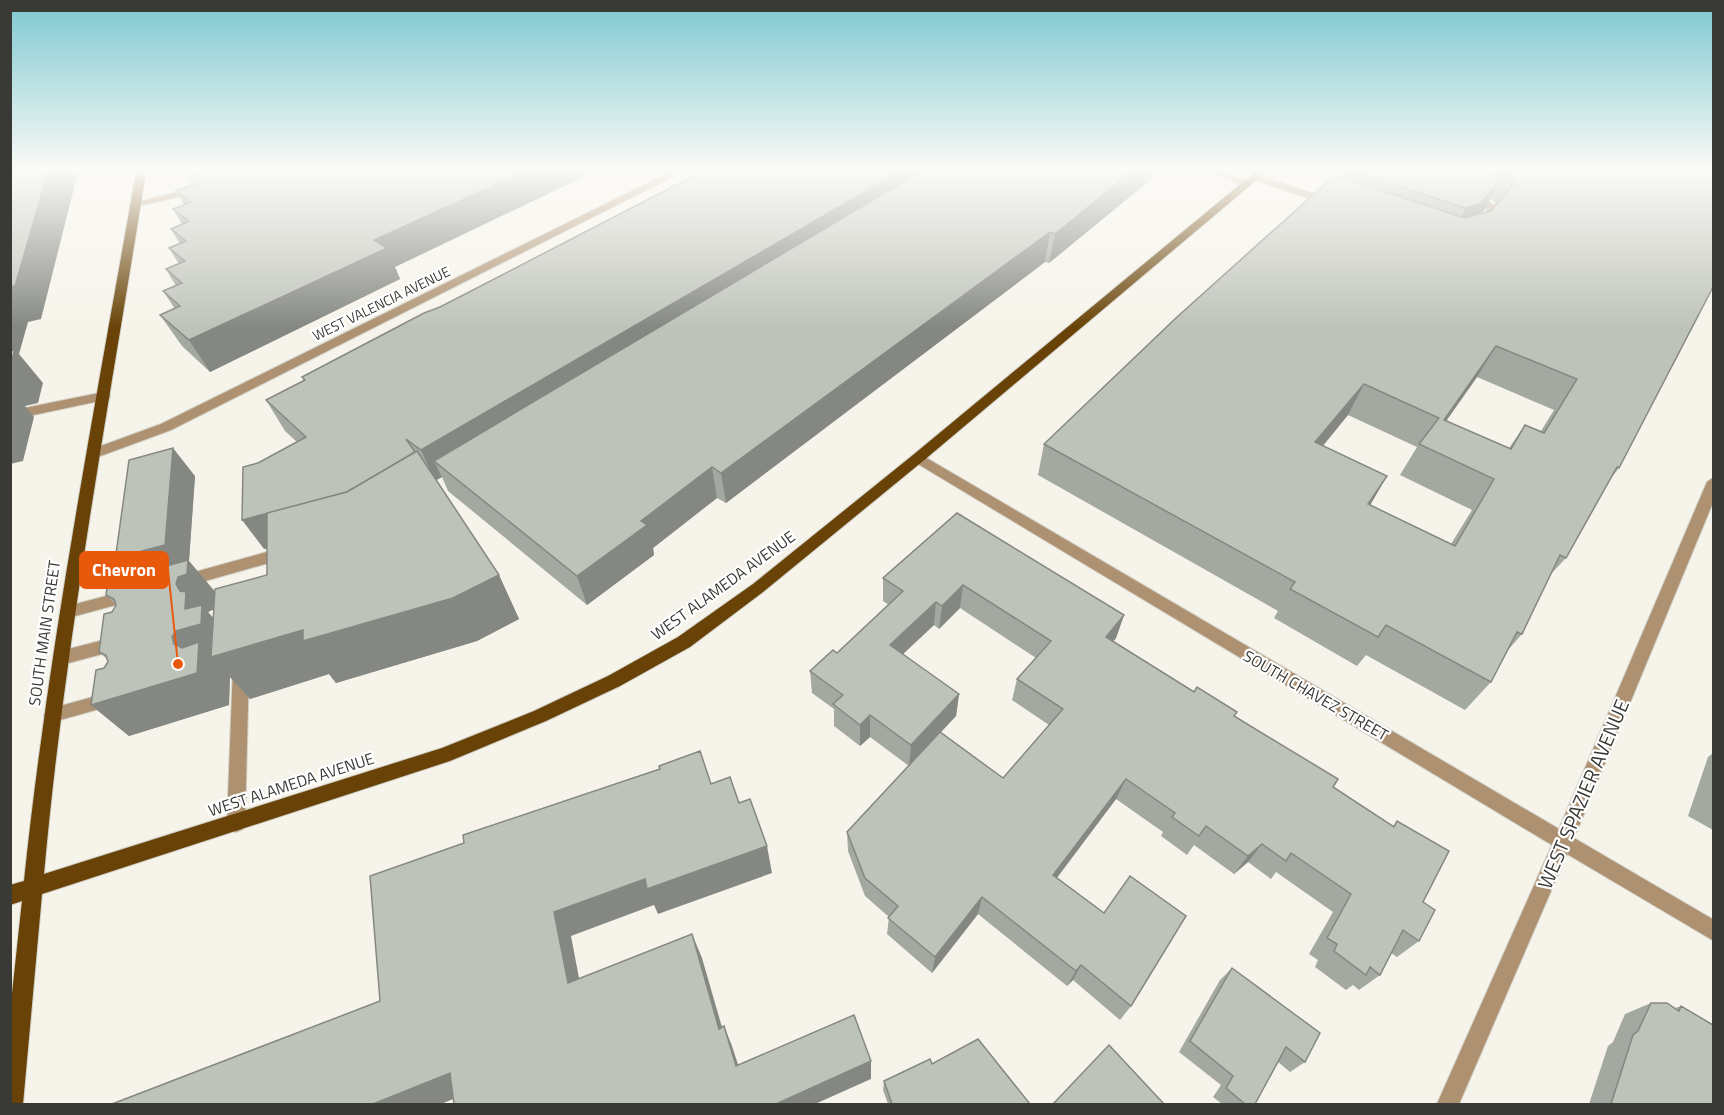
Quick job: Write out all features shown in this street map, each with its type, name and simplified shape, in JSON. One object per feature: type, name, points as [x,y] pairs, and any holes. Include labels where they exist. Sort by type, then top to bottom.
[{"type":"main road","name":"SOUTH MAIN STREET","points":[[12,1104],[32,888],[53,715],[132,224]]},
{"type":"main road","name":"WEST ALAMEDA AVENUE","points":[[10,895],[444,755],[540,716],[614,681],[684,642],[758,588],[918,458],[1198,224]]},
{"type":"street","name":"WEST VALENCIA AVENUE","points":[[95,453],[166,427],[572,224]]},
{"type":"street","points":[[1469,238],[1481,224]]},
{"type":"street","points":[[10,416],[104,396]]},
{"type":"street","name":"SOUTH CHAVEZ STREET","points":[[918,458],[1564,840],[1713,931]]},
{"type":"street","name":"WEST SPAZIER AVENUE","points":[[1448,1104],[1564,840],[1713,482]]},
{"type":"street","points":[[167,585],[300,549]]},
{"type":"street","points":[[244,564],[244,587]]},
{"type":"street","points":[[68,612],[145,591]]},
{"type":"street","points":[[61,658],[139,638]]},
{"type":"street","points":[[223,668],[241,658],[236,823]]},
{"type":"street","points":[[53,715],[122,696]]},
{"type":"building","points":[[10,224],[33,224],[15,286],[10,287]]},
{"type":"building","points":[[182,224],[409,224],[374,240],[387,248],[189,340],[160,315],[180,306],[163,291],[182,283],[166,269],[185,261],[169,248],[186,241],[171,229]]},
{"type":"building","points":[[600,224],[810,224],[421,450],[406,439],[415,452],[347,492],[242,520],[243,467],[258,463],[306,437],[266,400],[305,380],[302,377],[424,313],[440,307]]},
{"type":"building","points":[[832,224],[1067,224],[1055,234],[1050,232],[721,473],[712,467],[641,521],[647,525],[577,576],[434,461]]},
{"type":"building","points":[[1280,224],[1713,224],[1713,287],[1619,468],[1617,467],[1566,558],[1560,555],[1522,634],[1517,632],[1491,682],[1386,625],[1378,637],[1290,589],[1295,582],[1044,444],[1177,317]],"holes":[[[1496,346],[1577,379],[1544,433],[1525,425],[1511,449],[1444,420]],[[1364,384],[1439,418],[1419,444],[1494,479],[1455,546],[1368,504],[1387,476],[1315,442]]]},
{"type":"building","points":[[15,350],[10,365],[10,351]]},
{"type":"building","points":[[173,448],[165,545],[119,557],[119,553],[116,554],[129,460]]},
{"type":"building","points":[[417,451],[499,575],[453,598],[303,641],[303,630],[211,657],[215,589],[267,575],[267,513],[347,492]]},
{"type":"building","points":[[957,513],[1124,615],[1106,637],[1194,692],[1197,687],[1237,712],[1234,716],[1338,779],[1333,787],[1394,827],[1397,821],[1449,851],[1423,902],[1435,910],[1419,941],[1403,930],[1380,975],[1370,967],[1366,975],[1334,951],[1337,944],[1327,938],[1351,894],[1291,853],[1286,861],[1262,844],[1248,856],[1206,826],[1199,836],[1172,817],[1175,813],[1126,779],[1053,875],[1104,913],[1130,876],[1186,916],[1131,1006],[1081,965],[1076,971],[982,897],[935,957],[888,918],[898,906],[865,878],[847,832],[940,732],[1003,778],[1063,709],[1017,679],[1051,641],[963,585],[942,606],[936,602],[890,645],[959,694],[911,745],[870,715],[860,725],[833,704],[843,695],[810,671],[833,650],[837,653],[903,591],[883,578]]},
{"type":"building","points":[[157,554],[156,569],[188,560],[187,574],[178,577],[176,584],[180,591],[186,592],[185,609],[202,605],[201,624],[176,631],[172,637],[174,644],[182,648],[199,642],[197,673],[91,705],[96,670],[104,668],[108,662],[106,655],[99,652],[104,614],[112,612],[116,605],[114,599],[106,595],[110,566]]},
{"type":"building","points":[[700,751],[711,784],[730,777],[739,803],[750,799],[767,846],[647,889],[645,879],[554,912],[568,983],[692,934],[719,1029],[724,1026],[736,1066],[854,1015],[871,1061],[776,1104],[454,1104],[450,1073],[373,1104],[112,1104],[380,1001],[370,876],[464,843],[463,835],[660,769],[659,766]]},
{"type":"building","points":[[1232,968],[1320,1033],[1305,1062],[1286,1047],[1255,1104],[1245,1104],[1226,1088],[1233,1076],[1190,1041]]},
{"type":"building","points":[[1651,1003],[1667,1003],[1679,1011],[1681,1006],[1713,1025],[1713,1104],[1611,1104],[1633,1035],[1638,1031]]},
{"type":"building","points":[[978,1039],[1030,1104],[892,1104],[884,1081],[930,1059],[932,1064]]},
{"type":"building","points":[[1109,1045],[1164,1104],[1053,1104]]},
{"type":"place","name":"Chevron","points":[[178,664]]}]
